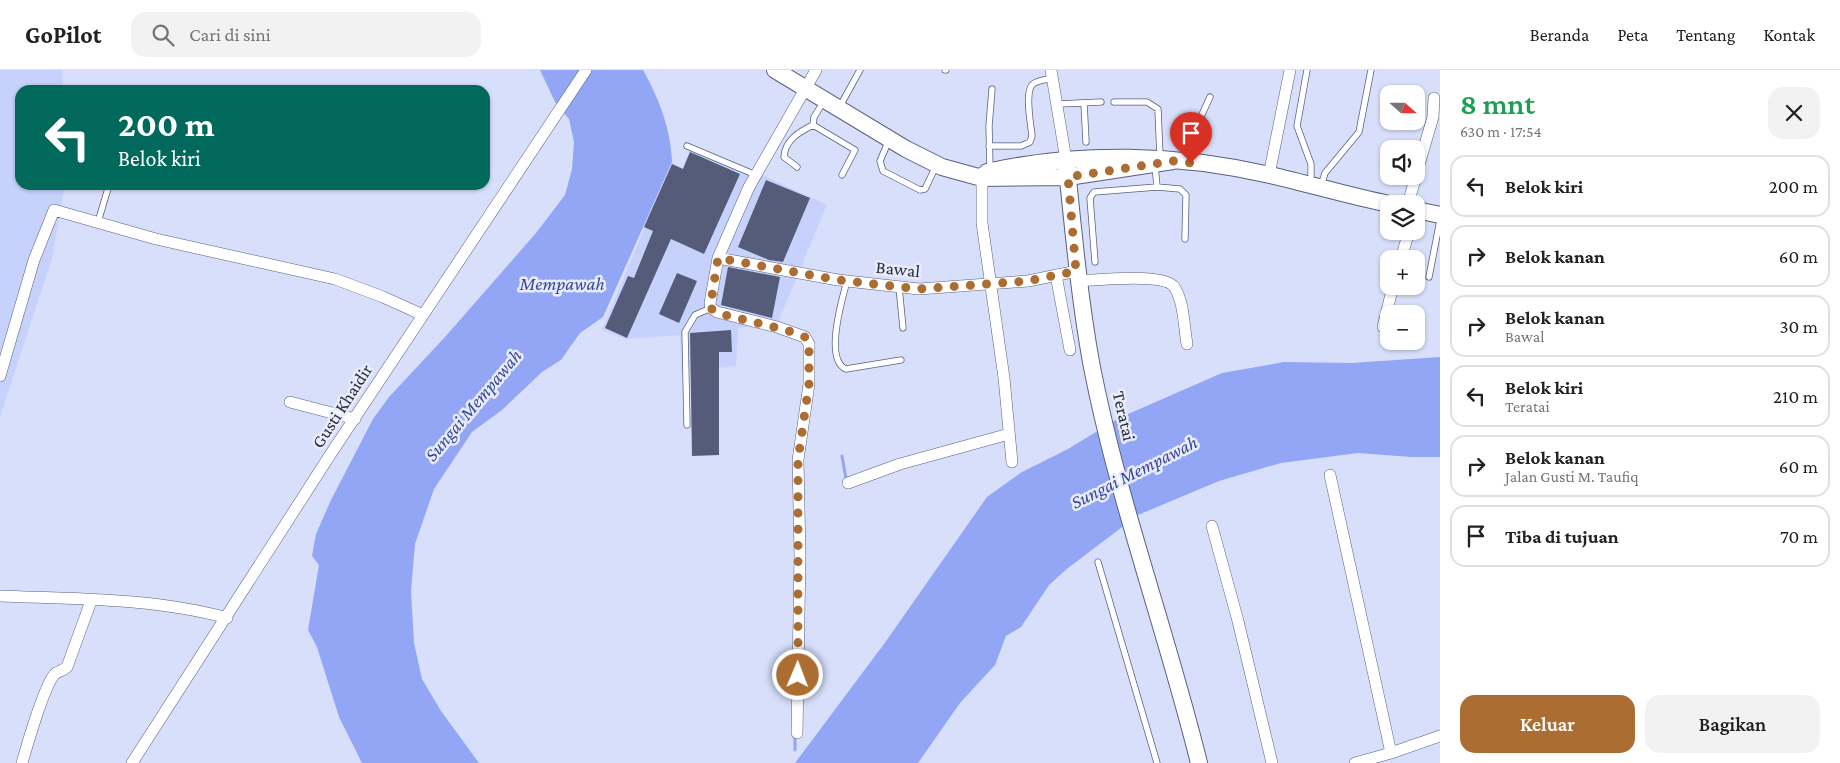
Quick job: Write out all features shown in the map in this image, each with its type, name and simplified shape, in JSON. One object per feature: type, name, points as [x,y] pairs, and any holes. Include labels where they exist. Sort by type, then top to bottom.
[{"type":"main road","points":[[775,70],[889,139],[937,164],[980,174],[1068,177],[1162,162]]},
{"type":"main road","points":[[980,174],[1022,165],[1092,158],[1191,163],[1270,175],[1380,202]]},
{"type":"main road","name":"Teratai","points":[[1066,160],[1077,276],[1091,363],[1135,538],[1182,694],[1199,763]]},
{"type":"main road","points":[[1425,212],[1440,215]]},
{"type":"street","name":"Gusti Khaidir","points":[[132,763],[354,419],[549,129],[586,70]]},
{"type":"street","points":[[797,733],[800,555],[798,460],[809,384],[809,344],[805,337],[786,330],[721,314],[710,308],[718,258],[756,175],[816,70]]},
{"type":"street","points":[[1270,175],[1290,70]]},
{"type":"street","name":"Teratai","points":[[1052,74],[1066,160]]},
{"type":"street","points":[[1425,145],[1433,117],[1434,98]]},
{"type":"street","points":[[980,174],[982,223],[1012,462]]},
{"type":"street","points":[[0,376],[34,260],[54,210],[175,243],[335,280],[383,297],[423,315]]},
{"type":"street","name":"Bawal","points":[[718,258],[847,281],[899,287],[941,289],[1028,281],[1056,275],[1164,279],[1171,282],[1179,296],[1187,344]]},
{"type":"street","points":[[1056,275],[1070,350]]},
{"type":"street","points":[[290,402],[354,419]]},
{"type":"street","points":[[848,483],[900,464],[1009,434]]},
{"type":"street","points":[[1330,475],[1391,753]]},
{"type":"street","points":[[1212,526],[1238,621],[1272,763]]},
{"type":"street","points":[[0,596],[90,600],[186,608],[227,618]]},
{"type":"street","points":[[22,763],[50,684],[56,673],[67,667],[90,600]]},
{"type":"street","points":[[1362,762],[1440,736]]},
{"type":"lane","points":[[813,125],[814,117],[832,104],[860,70]]},
{"type":"lane","points":[[1307,70],[1296,126],[1311,164],[1316,187]]},
{"type":"lane","points":[[1316,187],[1325,173],[1359,132],[1371,70]]},
{"type":"lane","points":[[989,146],[1021,146],[1030,142],[1032,136],[1028,93],[1031,85],[1052,74]]},
{"type":"lane","points":[[980,174],[989,146],[992,89]]},
{"type":"lane","points":[[1191,163],[1193,134],[1210,97]]},
{"type":"lane","points":[[1058,104],[1101,102]]},
{"type":"lane","points":[[1114,102],[1147,102],[1158,109],[1162,162],[1157,188]]},
{"type":"lane","points":[[1084,103],[1086,142]]},
{"type":"lane","points":[[797,168],[784,158],[786,149],[793,137],[813,125]]},
{"type":"lane","points":[[813,125],[854,149],[855,152],[842,175]]},
{"type":"lane","points":[[889,139],[880,166],[883,171],[916,189],[925,189],[937,164]]},
{"type":"lane","points":[[687,146],[756,175]]},
{"type":"lane","points":[[1095,262],[1090,198],[1094,192],[1157,188],[1180,189],[1186,195],[1186,239]]},
{"type":"lane","points":[[98,222],[108,190]]},
{"type":"lane","points":[[1429,277],[1440,220]]},
{"type":"lane","points":[[847,281],[837,316],[837,363],[840,367],[846,369],[901,360]]},
{"type":"lane","points":[[899,287],[903,328]]},
{"type":"lane","points":[[686,425],[685,332],[695,315],[710,308]]},
{"type":"lane","points":[[1098,562],[1157,763]]},
{"type":"shaded area","points":[[0,70],[62,70],[63,85],[15,85],[15,190],[64,190],[52,258],[0,417]]},
{"type":"shaded area","points":[[690,151],[767,177],[827,205],[778,322],[738,328],[736,366],[682,371],[680,335],[626,339],[602,330],[672,163],[682,168]]},
{"type":"water","name":"Mempawah","points":[[540,70],[643,70],[667,126],[672,162],[603,317],[580,333],[561,360],[542,372],[502,410],[472,432],[434,489],[415,544],[411,591],[414,643],[422,679],[441,711],[479,763],[362,763],[339,717],[317,647],[308,630],[319,565],[312,556],[316,534],[331,500],[373,419],[389,397],[445,337],[536,233],[565,195],[572,169],[574,142],[569,119],[555,102]]},
{"type":"water","name":"Sungai Mempawah","points":[[1440,357],[1440,457],[1358,453],[1281,463],[1219,481],[1138,515],[1068,568],[1049,585],[1021,627],[1006,636],[995,665],[960,703],[918,763],[795,763],[884,644],[987,497],[1022,472],[1068,449],[1119,418],[1222,373],[1284,362],[1352,363]]},
{"type":"building","points":[[690,152],[740,174],[704,254],[671,239],[627,338],[605,328],[628,276],[634,278],[653,231],[644,227],[672,164],[683,169]]},
{"type":"building","points":[[766,180],[810,198],[783,262],[769,260],[738,247]]},
{"type":"building","points":[[728,267],[780,277],[772,318],[721,305]]},
{"type":"building","points":[[677,273],[697,281],[679,323],[659,314]]},
{"type":"building","points":[[731,330],[732,352],[719,352],[719,455],[692,456],[690,333]]},
{"type":"waterway","points":[[842,456],[846,479],[849,478]]},
{"type":"waterway","points":[[795,736],[795,750]]},
{"type":"route","points":[[798,675],[800,555],[798,460],[809,384],[809,344],[805,337],[786,330],[721,314],[710,308],[718,258],[838,280],[919,289],[941,289],[1028,281],[1076,271],[1068,177],[1173,161],[1191,163]]}]
